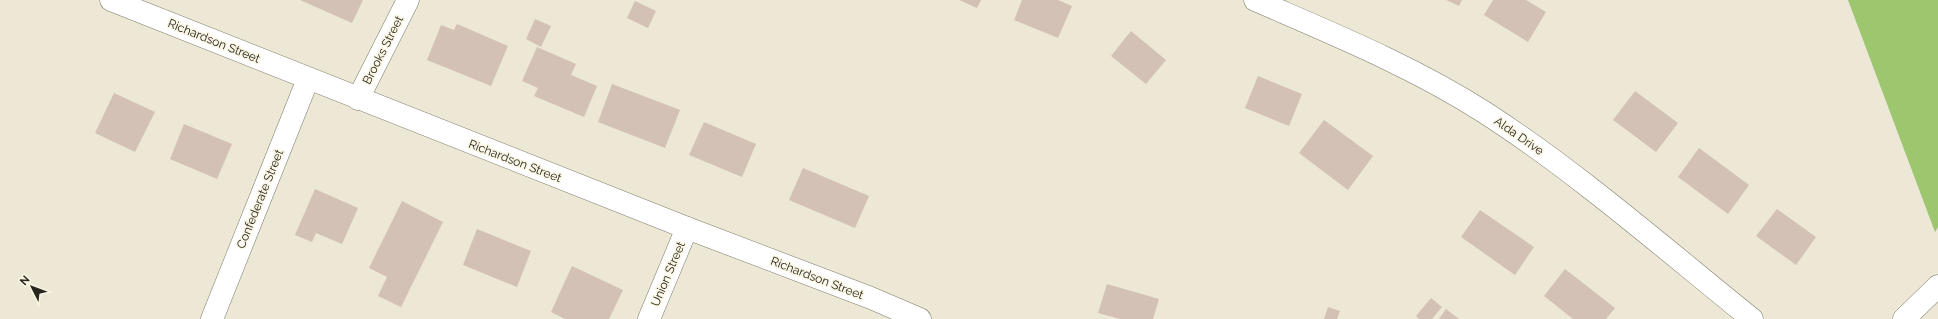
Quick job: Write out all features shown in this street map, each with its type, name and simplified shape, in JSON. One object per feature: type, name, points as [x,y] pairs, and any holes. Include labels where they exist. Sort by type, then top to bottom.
[{"type":"street","name":"Richardson Street","points":[[111,0],[686,228],[871,298],[920,319]]},
{"type":"street","name":"Brooks Street","points":[[358,99],[408,0]]},
{"type":"street","name":"Alda Drive","points":[[1255,0],[1398,64],[1483,111],[1552,159],[1752,319]]},
{"type":"street","name":"Confederate Street","points":[[212,319],[308,79]]},
{"type":"street","name":"Union Street","points":[[649,319],[686,228]]},
{"type":"street","points":[[1904,319],[1938,286]]},
{"type":"green space","points":[[1848,0],[1938,0],[1938,227],[1935,232]]},
{"type":"building","points":[[300,0],[363,0],[352,23]]},
{"type":"building","points":[[959,0],[981,0],[977,8]]},
{"type":"building","points":[[1022,0],[1058,0],[1072,6],[1058,38],[1014,20]]},
{"type":"building","points":[[1446,0],[1462,0],[1459,6]]},
{"type":"building","points":[[1493,0],[1526,0],[1546,12],[1528,42],[1484,15]]},
{"type":"building","points":[[635,1],[656,11],[648,28],[627,18]]},
{"type":"building","points":[[535,19],[551,26],[541,47],[526,39]]},
{"type":"building","points":[[457,24],[508,46],[491,86],[427,60],[441,25],[454,30]]},
{"type":"building","points":[[1131,31],[1166,60],[1146,84],[1111,56]]},
{"type":"building","points":[[537,47],[576,64],[571,75],[597,86],[584,117],[534,96],[538,88],[522,81]]},
{"type":"building","points":[[1258,76],[1302,94],[1289,126],[1245,108]]},
{"type":"building","points":[[612,84],[680,110],[665,148],[598,122]]},
{"type":"building","points":[[1635,91],[1678,123],[1656,152],[1613,120]]},
{"type":"building","points":[[114,93],[155,112],[135,152],[95,133]]},
{"type":"building","points":[[1324,120],[1373,156],[1348,190],[1299,153]]},
{"type":"building","points":[[704,122],[756,144],[742,177],[689,155]]},
{"type":"building","points":[[184,124],[232,144],[217,179],[170,159]]},
{"type":"building","points":[[1699,148],[1749,185],[1728,214],[1678,177]]},
{"type":"building","points":[[803,168],[869,196],[855,228],[789,200]]},
{"type":"building","points":[[315,189],[358,208],[342,244],[316,233],[312,242],[295,235]]},
{"type":"building","points":[[402,201],[443,222],[401,307],[378,296],[387,277],[369,268]]},
{"type":"building","points":[[1777,209],[1816,237],[1796,265],[1756,236]]},
{"type":"building","points":[[1480,210],[1534,247],[1515,275],[1461,237]]},
{"type":"building","points":[[477,229],[531,251],[517,287],[463,265]]},
{"type":"building","points":[[572,266],[623,290],[609,319],[565,319],[551,312]]},
{"type":"building","points":[[1565,269],[1615,308],[1606,319],[1573,319],[1544,296]]},
{"type":"building","points":[[1107,284],[1159,299],[1153,319],[1120,319],[1098,313]]},
{"type":"building","points":[[1431,298],[1442,307],[1432,319],[1419,319],[1416,316]]},
{"type":"building","points":[[1328,307],[1340,311],[1337,319],[1324,319]]},
{"type":"building","points":[[1446,309],[1459,319],[1439,319]]}]
